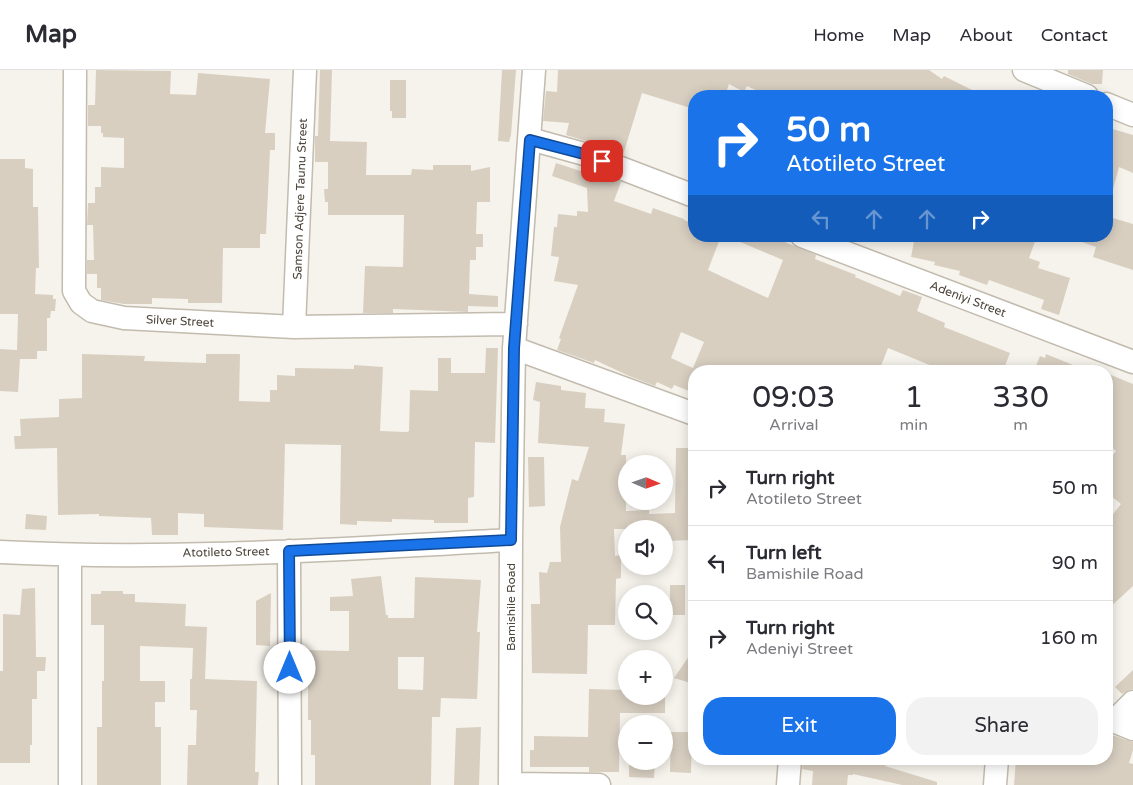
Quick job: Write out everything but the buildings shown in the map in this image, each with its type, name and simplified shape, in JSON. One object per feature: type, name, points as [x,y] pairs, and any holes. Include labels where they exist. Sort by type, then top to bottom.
[{"type":"street","name":"Silver Street","points":[[75,70],[74,292],[81,303],[92,311],[124,318],[294,327],[516,324]]},
{"type":"street","name":"Samson Adjere Taunu Street","points":[[294,327],[305,70]]},
{"type":"street","name":"Bamishile Road","points":[[510,784],[514,348],[534,70]]},
{"type":"street","points":[[1024,70],[1072,90]]},
{"type":"street","points":[[1113,107],[1133,115]]},
{"type":"street","points":[[530,140],[584,154],[688,194]]},
{"type":"street","name":"Adeniyi Street","points":[[818,242],[1133,362]]},
{"type":"street","points":[[514,348],[688,412]]},
{"type":"street","name":"Atotileto Street","points":[[0,552],[70,556],[289,551],[511,540]]},
{"type":"street","points":[[289,551],[290,785]]},
{"type":"street","points":[[70,556],[70,785]]},
{"type":"street","points":[[1118,723],[1133,702]]},
{"type":"street","points":[[788,785],[790,765]]},
{"type":"street","points":[[995,785],[997,765]]},
{"type":"street","points":[[510,784],[599,785]]},
{"type":"route","points":[[290,668],[289,551],[511,540],[514,348],[530,140],[584,154],[602,161]]}]
